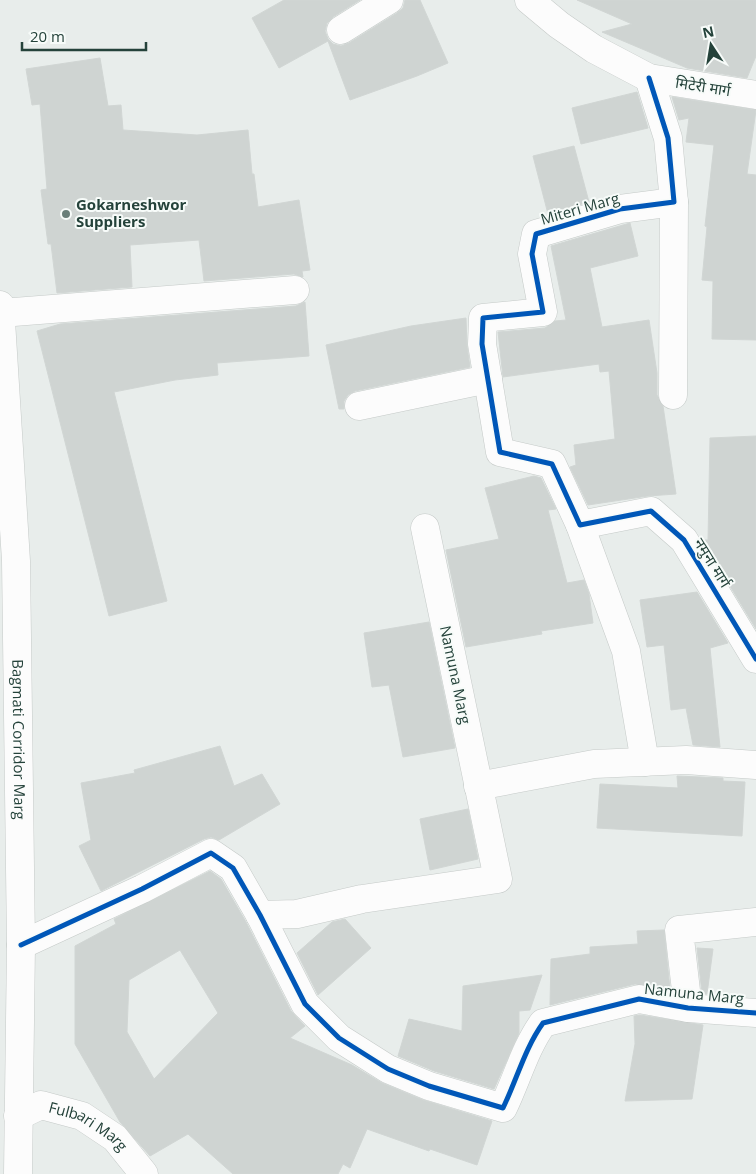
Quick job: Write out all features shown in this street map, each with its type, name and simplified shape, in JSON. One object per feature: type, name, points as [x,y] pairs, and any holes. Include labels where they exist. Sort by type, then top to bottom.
[{"type":"street","points":[[342,30],[389,0]]},
{"type":"street","points":[[529,0],[559,25],[594,49],[649,78],[668,138],[674,202],[673,394]]},
{"type":"street","name":"मिटेरी मार्ग","points":[[649,78],[756,95]]},
{"type":"street","name":"Miteri Marg","points":[[488,379],[482,344],[483,318],[543,312],[532,254],[536,234],[620,209],[674,202]]},
{"type":"street","points":[[0,313],[295,290]]},
{"type":"street","name":"Bagmati Corridor Marg","points":[[0,305],[16,561],[21,945],[18,1174]]},
{"type":"street","points":[[359,406],[488,379],[500,452],[552,464],[580,525],[626,650],[645,762]]},
{"type":"street","name":"नमुना मार्ग","points":[[580,525],[651,511],[684,540],[756,659]]},
{"type":"street","name":"Namuna Marg","points":[[425,528],[498,876],[495,881],[362,899],[297,914],[260,915],[305,1004],[339,1038],[388,1069],[429,1086],[503,1108],[520,1074],[530,1041],[543,1023],[639,999],[688,1008],[756,1013]]},
{"type":"street","points":[[478,786],[594,764],[686,760],[756,765]]},
{"type":"street","points":[[21,945],[142,889],[211,853],[233,868],[260,915]]},
{"type":"street","name":"Namuna Marg","points":[[688,1008],[679,930],[756,922]]},
{"type":"street","name":"Fulbari Marg","points":[[18,1116],[41,1105],[82,1116],[115,1138],[144,1174]]},
{"type":"building","points":[[284,0],[360,0],[327,23],[325,31],[328,39],[333,44],[341,46],[397,13],[403,8],[405,0],[420,0],[448,63],[350,100],[328,41],[279,68],[252,18]]},
{"type":"building","points":[[577,0],[756,0],[756,56],[747,78],[687,68],[602,32],[632,24]]},
{"type":"building","points":[[100,58],[108,106],[121,105],[123,130],[197,135],[248,130],[252,174],[254,174],[258,207],[299,200],[310,270],[302,271],[303,277],[294,274],[204,281],[199,240],[130,245],[132,287],[57,293],[51,244],[48,244],[41,190],[47,189],[40,104],[32,105],[26,69]]},
{"type":"building","points":[[637,92],[648,128],[581,144],[572,108]]},
{"type":"building","points":[[672,97],[756,110],[747,174],[756,175],[756,340],[712,339],[713,281],[702,280],[707,227],[705,226],[714,145],[686,142],[689,118],[679,120]]},
{"type":"building","points":[[574,146],[589,202],[548,214],[533,156]]},
{"type":"building","points":[[630,223],[638,256],[590,268],[602,327],[649,320],[657,373],[657,395],[663,406],[676,494],[588,505],[570,467],[576,465],[574,445],[615,439],[609,371],[600,372],[599,364],[503,377],[498,332],[545,328],[555,321],[566,320],[551,246]]},
{"type":"building","points":[[305,302],[309,356],[217,363],[218,375],[175,380],[114,392],[167,601],[109,616],[37,331],[60,324],[296,306]]},
{"type":"building","points":[[466,318],[470,367],[355,391],[348,395],[344,401],[344,409],[339,409],[326,345],[411,326]]},
{"type":"building","points":[[756,436],[756,629],[702,540],[708,540],[710,438]]},
{"type":"building","points":[[534,476],[541,478],[556,509],[548,510],[567,583],[584,580],[589,594],[593,623],[541,631],[542,634],[466,647],[446,550],[499,539],[485,488]]},
{"type":"building","points":[[697,592],[728,643],[710,648],[720,747],[693,745],[686,708],[671,710],[664,645],[647,647],[640,600]]},
{"type":"building","points":[[429,622],[455,748],[403,757],[389,685],[372,687],[364,633]]},
{"type":"building","points":[[220,746],[234,786],[262,774],[280,804],[219,840],[211,837],[204,839],[101,891],[79,846],[91,840],[81,783],[135,773],[134,770]]},
{"type":"building","points":[[677,776],[723,778],[723,781],[745,782],[742,836],[597,828],[600,784],[678,788]]},
{"type":"building","points":[[468,809],[478,859],[430,870],[420,819]]},
{"type":"building","points":[[210,871],[221,879],[246,922],[291,1011],[305,1026],[290,1038],[352,1065],[382,1083],[423,1100],[492,1121],[477,1165],[430,1149],[429,1151],[367,1129],[350,1168],[343,1164],[338,1174],[233,1174],[188,1134],[150,1156],[120,1122],[75,1044],[75,946],[116,924],[114,919]],"holes":[[[180,950],[218,1013],[154,1079],[127,1032],[129,980]]]},
{"type":"building","points":[[345,919],[371,948],[318,995],[297,953],[332,922]]},
{"type":"building","points":[[664,930],[670,989],[635,984],[550,1005],[551,959],[590,954],[590,947],[638,944],[637,931]]},
{"type":"building","points":[[697,948],[713,949],[707,994],[702,993]]},
{"type":"building","points":[[542,975],[530,1010],[519,1011],[519,1033],[494,1089],[434,1071],[398,1056],[409,1019],[462,1031],[463,986]]},
{"type":"building","points":[[640,1015],[703,1025],[692,1099],[625,1101],[635,1044],[634,1016]]},
{"type":"cycle path","points":[[649,78],[668,138],[674,202],[620,209],[536,234],[532,254],[543,312],[483,318],[482,344],[500,452],[552,464],[580,525],[651,511],[684,540],[756,659]]},
{"type":"cycle path","points":[[21,945],[142,889],[211,853],[233,868],[260,915],[305,1004],[339,1038],[388,1069],[429,1086],[503,1108],[526,1053],[543,1023],[639,999],[688,1008],[756,1013]]},
{"type":"place","name":"Gokarneshwor Suppliers","points":[[66,214]]}]
